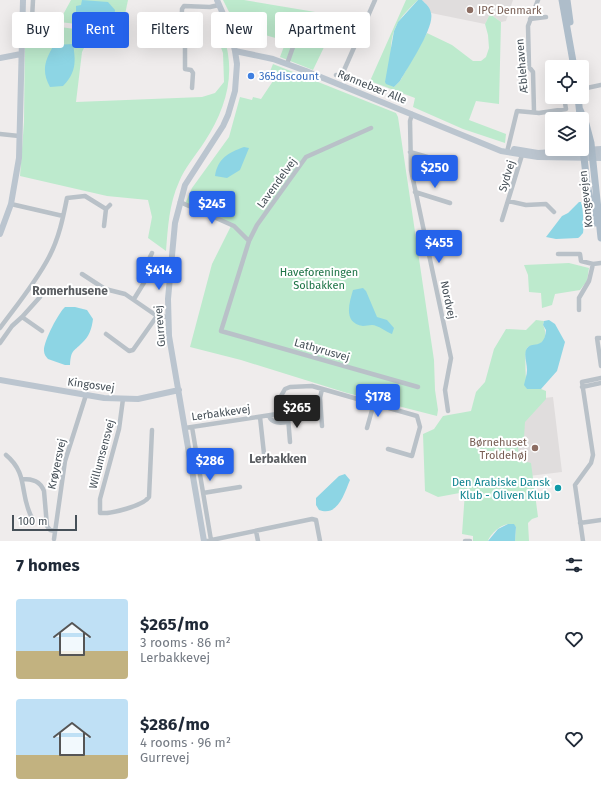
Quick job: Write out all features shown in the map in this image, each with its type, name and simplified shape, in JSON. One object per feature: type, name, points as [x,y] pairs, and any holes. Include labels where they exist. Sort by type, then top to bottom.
[{"type":"main road","points":[[562,0],[572,58]]},
{"type":"main road","points":[[567,0],[572,58]]},
{"type":"main road","name":"Kongevejen","points":[[588,156],[601,239]]},
{"type":"main road","name":"Kongevejen","points":[[588,156],[590,199],[601,239]]},
{"type":"street","points":[[0,234],[11,204],[18,158],[23,0]]},
{"type":"street","points":[[33,0],[33,12]]},
{"type":"street","points":[[341,77],[375,0]]},
{"type":"street","name":"Æblehaven","points":[[534,111],[533,72],[529,67],[528,26],[538,0]]},
{"type":"street","name":"Gurrevej","points":[[192,88],[193,73],[191,70],[185,69],[185,46],[181,34],[182,9],[184,6],[210,7],[218,3],[230,30],[235,51],[236,84],[228,115],[217,137],[185,185],[175,223],[168,299],[168,317],[185,428],[207,541]]},
{"type":"street","points":[[530,19],[546,17]]},
{"type":"street","points":[[287,64],[293,48]]},
{"type":"street","name":"Rønnebær Alle","points":[[235,51],[254,54],[287,64],[477,141],[522,155],[538,157],[550,156]]},
{"type":"street","points":[[0,58],[21,54]]},
{"type":"street","points":[[589,88],[601,85]]},
{"type":"street","points":[[507,150],[517,111],[534,111],[540,113],[566,109],[565,104]]},
{"type":"street","name":"Nordvej","points":[[412,114],[410,121],[410,152],[415,192],[451,358],[445,390],[448,411]]},
{"type":"street","name":"Lavendelvej","points":[[221,331],[249,241],[257,225],[306,157],[371,128]]},
{"type":"street","points":[[0,134],[18,136]]},
{"type":"street","name":"Rønnebær Alle","points":[[589,153],[601,149]]},
{"type":"street","name":"Rønnebær Alle","points":[[507,150],[545,153]]},
{"type":"street","points":[[410,152],[448,163]]},
{"type":"street","points":[[589,153],[601,154]]},
{"type":"street","name":"Rønnebær Alle","points":[[589,153],[601,158]]},
{"type":"street","name":"Sydvej","points":[[502,220],[522,155]]},
{"type":"street","points":[[415,192],[450,203]]},
{"type":"street","points":[[0,328],[39,274],[49,257],[59,232],[67,198],[80,195],[108,207],[104,226]]},
{"type":"street","name":"Sydvej","points":[[508,201],[526,206],[546,204],[554,212]]},
{"type":"street","points":[[180,202],[234,226],[249,241]]},
{"type":"street","points":[[11,204],[63,216]]},
{"type":"street","points":[[134,299],[145,282],[148,261],[152,253]]},
{"type":"street","points":[[558,254],[580,254],[581,261],[593,264],[601,263]]},
{"type":"street","points":[[579,310],[579,298],[589,281],[593,264]]},
{"type":"street","points":[[82,274],[105,289],[125,294],[134,299],[157,316],[168,317]]},
{"type":"street","points":[[0,342],[8,330],[40,297]]},
{"type":"street","points":[[106,334],[129,351],[133,350],[157,316]]},
{"type":"street","points":[[22,317],[42,331]]},
{"type":"street","name":"Lathyrusvej","points":[[221,331],[418,387]]},
{"type":"street","points":[[600,338],[597,338],[601,366]]},
{"type":"street","points":[[582,541],[575,485],[591,463],[593,455],[582,382],[601,378]]},
{"type":"street","name":"Kingosvej","points":[[0,380],[86,395],[123,399],[138,398],[179,390]]},
{"type":"street","points":[[582,387],[601,383]]},
{"type":"street","points":[[269,416],[280,411],[281,396],[285,389],[290,387],[312,386],[418,416],[420,427],[412,456],[388,449]]},
{"type":"street","points":[[322,389],[320,399],[322,426]]},
{"type":"street","name":"Krøyersvej","points":[[54,539],[64,461],[86,395]]},
{"type":"street","name":"Willumsensvej","points":[[123,399],[120,429],[101,491],[100,512],[107,513],[143,503],[149,497],[152,430]]},
{"type":"street","points":[[367,428],[374,403]]},
{"type":"street","name":"Lerbakkevej","points":[[185,428],[269,416],[270,420],[273,422],[288,419],[290,442]]},
{"type":"street","name":"Lerbakkevej","points":[[260,417],[265,463]]},
{"type":"street","points":[[192,426],[203,492],[207,541],[312,518],[316,520],[320,541]]},
{"type":"street","points":[[6,455],[18,468],[22,478],[24,499],[32,518]]},
{"type":"street","points":[[22,478],[34,480],[42,486],[44,491],[47,526],[50,530],[55,531]]},
{"type":"street","points":[[203,492],[240,487]]},
{"type":"street","points":[[580,523],[601,520]]},
{"type":"street","points":[[256,531],[258,541]]},
{"type":"street","points":[[465,541],[470,541]]},
{"type":"shaded area","name":"IPC Denmark","points":[[422,0],[513,0],[506,21],[501,22],[490,14],[485,24],[431,13],[428,6]]},
{"type":"shaded area","name":"Børnehuset Troldehøj","points":[[553,397],[562,472],[529,476],[511,460],[510,436],[544,398]]},
{"type":"green space","points":[[71,0],[128,0],[126,12],[72,12],[72,23],[64,23],[64,13]]},
{"type":"green space","points":[[223,0],[244,0],[315,12],[275,12],[275,38],[267,36],[267,12],[229,12]]},
{"type":"green space","points":[[406,0],[418,0],[401,18],[392,36],[391,62],[394,87],[400,81],[427,33],[452,45],[473,61],[481,61],[486,57],[489,48],[485,24],[490,14],[501,22],[499,104],[476,101],[469,120],[506,134],[505,143],[463,129],[413,107],[415,98],[370,81]]},
{"type":"green space","points":[[64,28],[72,29],[72,48],[84,48],[82,52],[76,102],[202,97],[215,93],[224,82],[223,53],[221,48],[227,48],[229,77],[225,99],[211,131],[181,177],[173,199],[166,251],[148,238],[152,217],[148,200],[107,196],[20,176],[24,122],[25,48],[64,48]]},
{"type":"green space","points":[[283,48],[324,48],[313,70],[280,57]]},
{"type":"green space","name":"Haveforeningen Solbakken","points":[[273,64],[396,113],[398,117],[434,360],[435,390],[438,410],[437,416],[347,393],[241,360],[190,347],[212,264],[231,226],[184,206],[192,188],[229,137],[240,97],[252,100],[253,97],[261,99],[275,78],[269,74]]},
{"type":"green space","points":[[569,263],[589,268],[587,281],[580,290],[555,294],[552,305],[542,308],[541,293],[529,292],[528,275],[524,265]]},
{"type":"green space","points":[[536,320],[544,321],[543,325],[545,330],[545,338],[542,343],[527,348],[525,362],[527,389],[541,389],[546,391],[546,399],[525,422],[524,438],[518,448],[519,460],[531,463],[538,517],[532,519],[528,523],[529,541],[515,541],[516,527],[509,524],[496,530],[488,541],[473,541],[473,536],[462,534],[465,492],[438,497],[425,491],[423,434],[434,429],[443,416],[471,411],[476,392],[485,382],[494,349],[506,329],[526,330]]},
{"type":"water","points":[[82,0],[108,2],[115,10],[115,12],[76,12],[76,6],[81,5]]},
{"type":"water","points":[[418,0],[422,0],[428,6],[431,13],[429,28],[400,81],[394,87],[386,84],[385,82],[394,31],[398,22]]},
{"type":"water","points":[[64,44],[72,44],[72,48],[74,48],[75,62],[73,72],[63,86],[50,87],[45,71],[46,61],[52,48],[64,48]]},
{"type":"water","points":[[244,147],[249,148],[240,170],[227,178],[215,176],[221,160],[229,154]]},
{"type":"water","points":[[579,202],[582,204],[583,233],[578,238],[556,239],[546,237],[562,216],[568,213]]},
{"type":"water","points":[[363,288],[366,291],[377,317],[387,320],[394,328],[392,334],[374,325],[363,326],[352,321],[349,307],[353,290]]},
{"type":"water","points":[[65,307],[75,307],[87,310],[93,319],[88,335],[71,356],[70,365],[65,365],[48,359],[44,352],[44,347],[49,334]]},
{"type":"water","points":[[549,320],[555,324],[565,342],[557,371],[541,389],[527,389],[524,385],[527,372],[525,355],[526,350],[531,345],[543,341],[546,330],[543,325],[544,321]]},
{"type":"water","points":[[345,474],[350,480],[339,503],[331,510],[319,510],[316,505],[316,498],[339,476]]},
{"type":"water","points":[[508,524],[514,524],[516,527],[515,541],[488,541],[498,529]]},
{"type":"place","name":"IPC Denmark","points":[[470,10]]},
{"type":"place","name":"365discount","points":[[251,76]]},
{"type":"place","name":"Børnehuset Troldehøj","points":[[535,448]]},
{"type":"place","name":"Den Arabiske Dansk Klub - Oliven Klub","points":[[558,488]]},
{"type":"district","name":"Romerhusene","points":[[70,291]]},
{"type":"district","name":"Lerbakken","points":[[278,459]]}]
